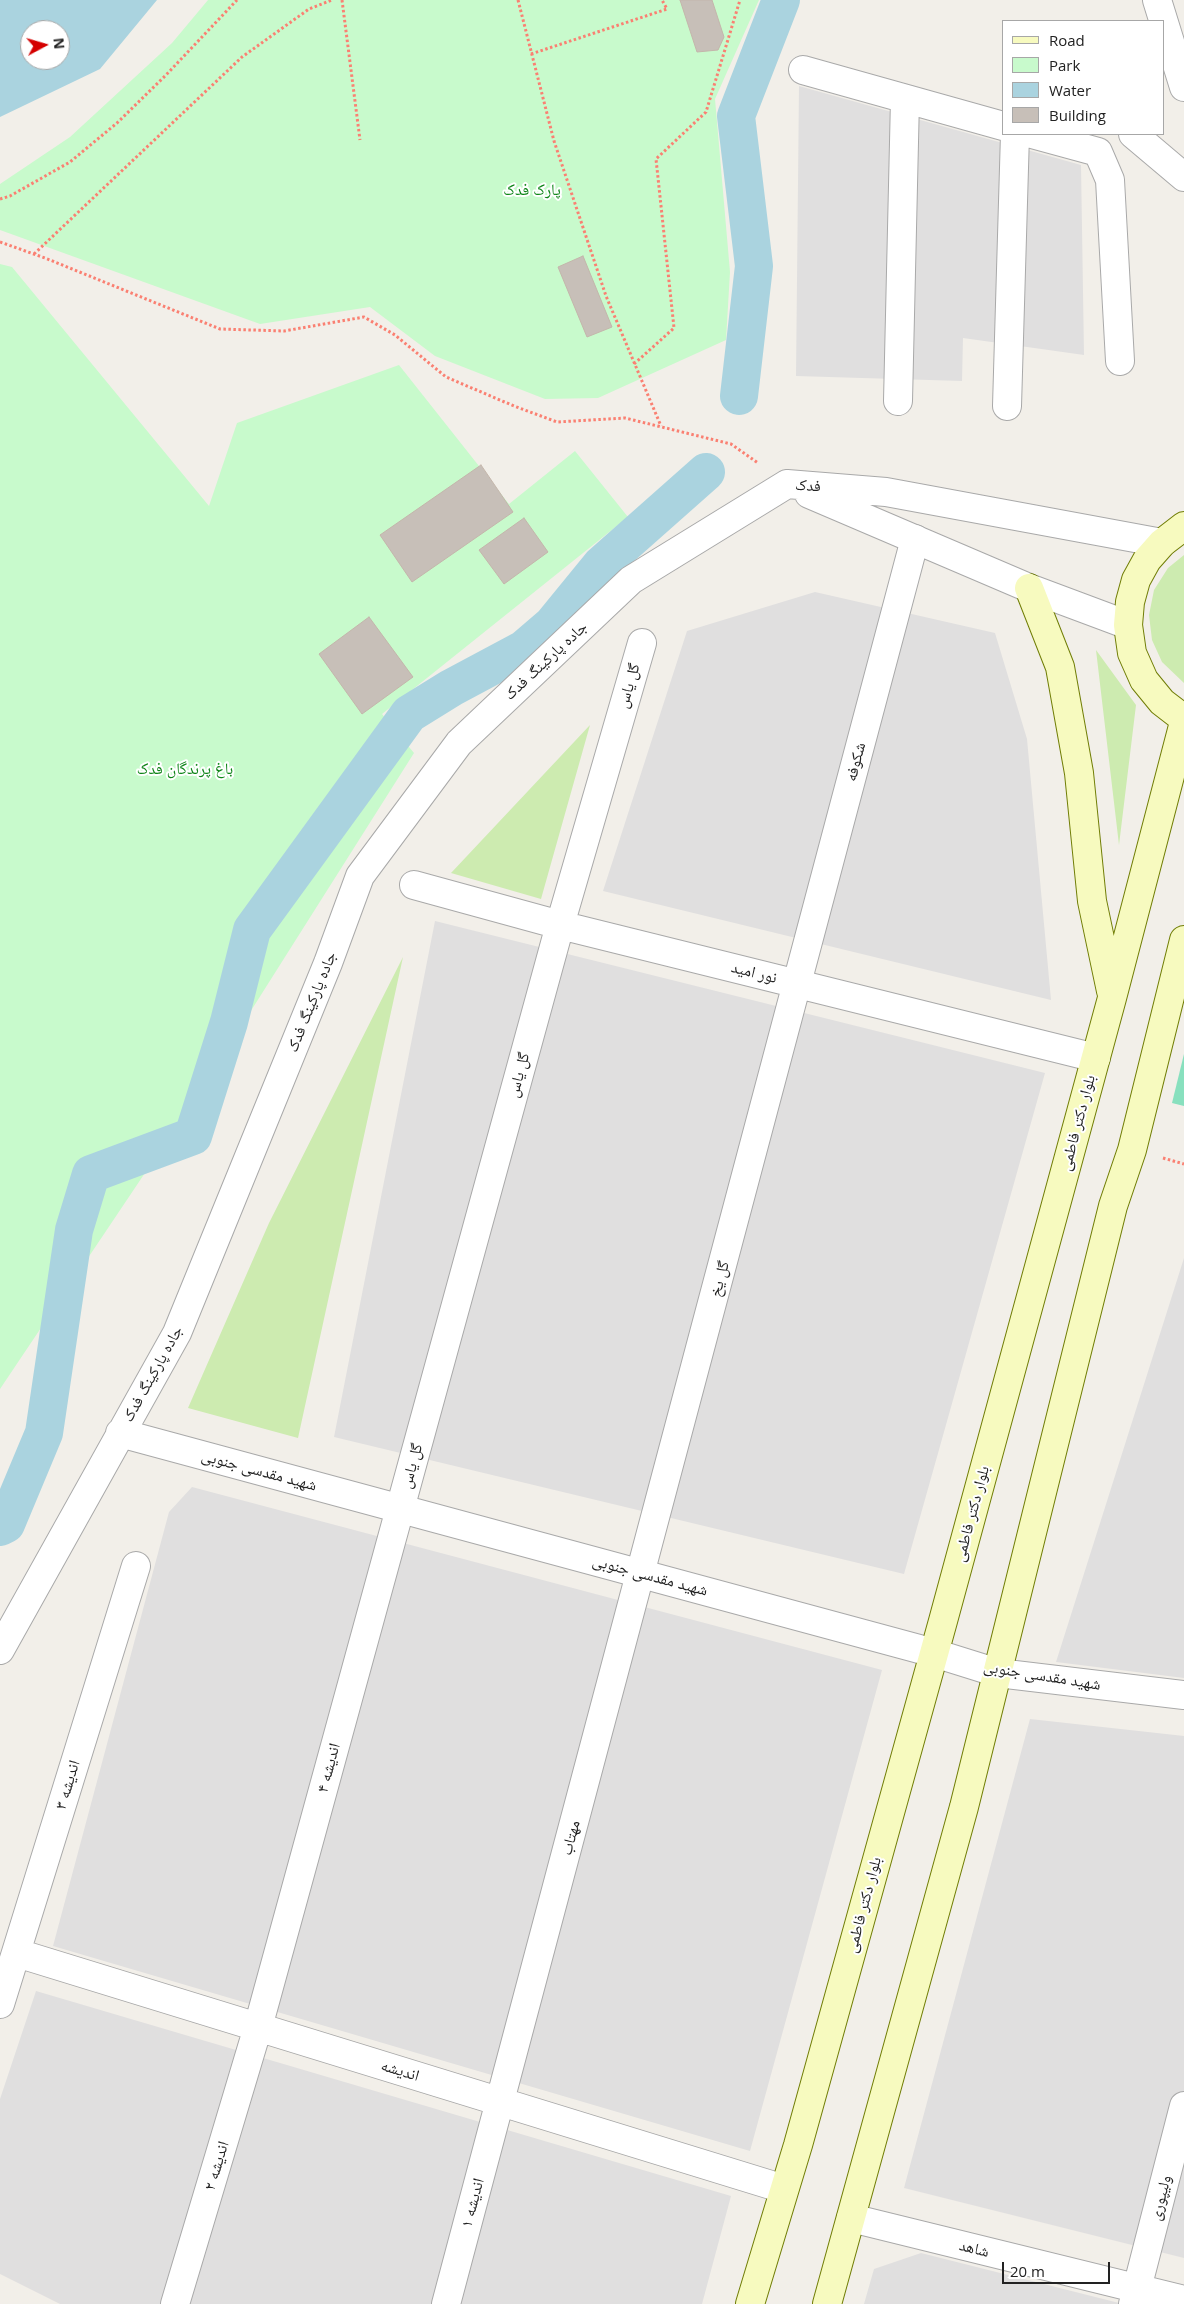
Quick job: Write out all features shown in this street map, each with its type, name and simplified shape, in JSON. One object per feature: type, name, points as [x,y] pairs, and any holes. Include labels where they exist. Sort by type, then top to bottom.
[{"type":"main road","points":[[1184,526],[1162,543],[1147,560],[1136,580],[1130,602],[1128,625],[1132,653],[1144,680],[1162,702],[1184,720]]},
{"type":"main road","points":[[1029,588],[1060,667],[1079,773],[1092,901],[1112,998]]},
{"type":"main road","name":"بلوار دکتر فاطمی","points":[[750,2304],[934,1653],[1096,1058],[1184,720]]},
{"type":"main road","points":[[827,2304],[964,1806],[1113,1206],[1132,1150],[1184,940]]},
{"type":"street","points":[[1158,0],[1184,86]]},
{"type":"street","points":[[803,70],[1002,126]]},
{"type":"street","points":[[898,402],[905,99]]},
{"type":"street","points":[[1007,406],[1015,135]]},
{"type":"street","points":[[1134,135],[1184,177]]},
{"type":"street","points":[[1048,136],[1098,152],[1110,180],[1120,361]]},
{"type":"street","name":"فدک","points":[[787,484],[1029,588],[1128,625]]},
{"type":"street","name":"فدک","points":[[787,484],[886,492],[1162,543]]},
{"type":"street","name":"جاده پارکینگ فدک","points":[[0,1650],[177,1333],[328,963],[360,876],[459,743],[631,580],[787,484]]},
{"type":"street","name":"شکوفه","points":[[798,984],[915,539]]},
{"type":"street","name":"گل یاس","points":[[400,1509],[560,925],[642,643]]},
{"type":"street","name":"نور امید","points":[[414,885],[560,925],[1096,1058]]},
{"type":"street","name":"گل یخ","points":[[641,1574],[798,984]]},
{"type":"street","name":"شهید مقدسی جنوبی","points":[[120,1433],[934,1653],[998,1672],[1184,1695]]},
{"type":"street","name":"اندیشه ۴","points":[[258,2027],[400,1509]]},
{"type":"street","name":"اندیشه ۳","points":[[0,2004],[136,1566]]},
{"type":"street","name":"مهتاب","points":[[500,2102],[641,1574]]},
{"type":"street","name":"اندیشه","points":[[17,1953],[784,2189]]},
{"type":"street","name":"اندیشه ۲","points":[[175,2304],[258,2027]]},
{"type":"street","name":"اندیشه ۱","points":[[446,2304],[500,2102]]},
{"type":"street","name":"ولیپوری","points":[[1135,2296],[1184,2106]]},
{"type":"street","name":"شاهد","points":[[851,2218],[1135,2296],[1184,2300]]},
{"type":"path","points":[[0,199],[10,196],[70,162],[117,123],[166,75],[237,0]]},
{"type":"path","points":[[34,254],[242,57],[309,9],[332,0]]},
{"type":"path","points":[[342,0],[360,140]]},
{"type":"path","points":[[518,0],[558,150],[606,296],[661,427]]},
{"type":"path","points":[[532,54],[667,9],[662,0]]},
{"type":"path","points":[[634,364],[674,328],[656,159],[706,112],[740,0]]},
{"type":"path","points":[[0,242],[220,329],[284,331],[364,317],[395,335],[446,377],[514,406],[558,422],[625,418],[731,444],[787,484]]},
{"type":"shaded area","points":[[799,86],[1081,165],[1084,355],[963,338],[962,381],[796,376]]},
{"type":"shaded area","points":[[815,592],[995,633],[1027,739],[1051,1000],[603,891],[687,631]]},
{"type":"shaded area","points":[[435,921],[1045,1073],[904,1574],[334,1437]]},
{"type":"shaded area","points":[[1184,1258],[1184,1678],[1056,1662]]},
{"type":"shaded area","points":[[192,1487],[882,1670],[750,2151],[53,1946],[169,1512]]},
{"type":"shaded area","points":[[1030,1719],[1184,1736],[1184,2258],[904,2188]]},
{"type":"shaded area","points":[[36,1991],[731,2196],[702,2304],[60,2304],[0,2274],[0,2099]]},
{"type":"shaded area","points":[[921,2253],[1123,2304],[864,2304],[874,2269]]},
{"type":"green space","name":"پارک فدک","points":[[208,0],[759,0],[715,99],[730,272],[726,340],[598,398],[545,399],[435,356],[370,307],[260,324],[0,230],[0,184],[70,137],[172,43]]},
{"type":"green space","name":"باغ پرندگان فدک","points":[[0,264],[12,267],[209,506],[237,423],[399,365],[509,504],[575,451],[628,517],[382,714],[414,753],[204,1085],[0,1389]]},
{"type":"green space","points":[[1184,555],[1184,683],[1162,662],[1152,640],[1149,615],[1154,590],[1168,568]]},
{"type":"green space","points":[[1096,650],[1136,705],[1119,845]]},
{"type":"green space","points":[[590,725],[541,899],[451,873]]},
{"type":"green space","points":[[403,957],[298,1438],[188,1408],[269,1223]]},
{"type":"green space","points":[[1184,1054],[1184,1106],[1172,1103]]},
{"type":"water","points":[[0,0],[157,0],[100,69],[0,117]]},
{"type":"building","points":[[680,0],[712,0],[724,37],[718,50],[697,52]]},
{"type":"building","points":[[583,256],[612,327],[587,337],[558,267]]},
{"type":"building","points":[[481,465],[513,512],[412,582],[380,535]]},
{"type":"building","points":[[524,518],[548,552],[504,584],[479,550]]},
{"type":"building","points":[[369,617],[413,677],[362,714],[319,654]]},
{"type":"waterway","points":[[739,396],[754,266],[736,116],[781,0]]},
{"type":"waterway","points":[[0,1527],[6,1524],[44,1433],[74,1230],[91,1174],[193,1136],[229,1022],[252,930],[409,714],[451,688],[524,649],[552,625],[601,565],[706,472]]}]
